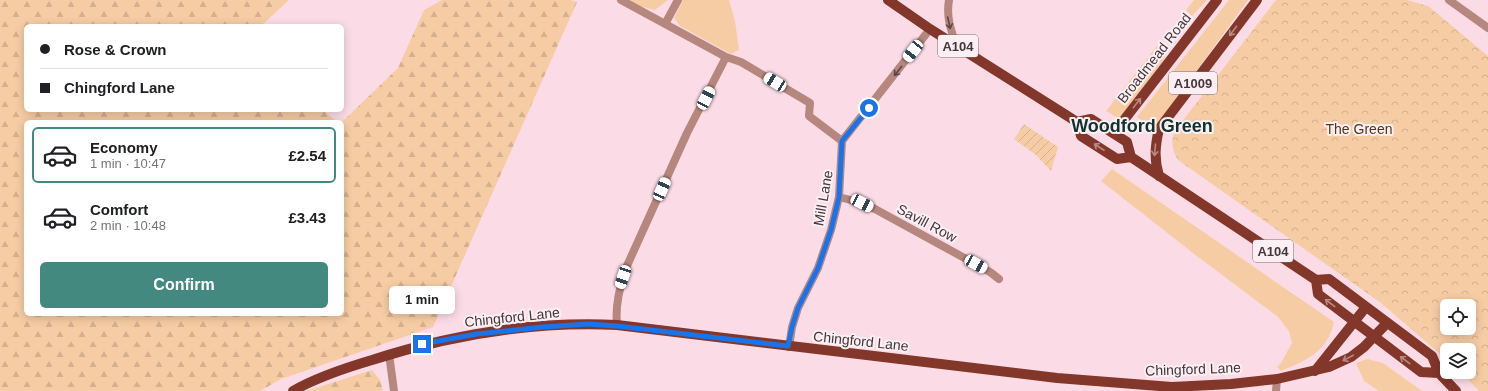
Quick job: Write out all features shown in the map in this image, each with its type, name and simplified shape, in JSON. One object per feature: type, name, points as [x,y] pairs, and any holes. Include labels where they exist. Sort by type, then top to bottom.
[{"type":"main road","name":"A104","points":[[888,0],[930,29],[1076,122],[1081,136],[1117,159],[1131,157],[1316,280],[1329,279],[1432,356],[1439,373],[1456,391]]},
{"type":"main road","name":"Broadmead Road","points":[[1115,134],[1124,120],[1217,0]]},
{"type":"main road","name":"A1009","points":[[1159,176],[1155,163],[1155,150],[1159,129],[1256,0]]},
{"type":"main road","points":[[1076,122],[1091,119],[1115,134],[1127,142],[1131,157]]},
{"type":"main road","points":[[1316,280],[1318,294],[1421,372],[1439,373]]},
{"type":"main road","points":[[1315,371],[1366,307]]},
{"type":"main road","name":"Chingford Lane","points":[[293,391],[342,368],[422,344],[477,334],[550,326],[588,324],[617,326],[1057,378],[1172,387],[1231,384],[1277,378],[1329,368],[1351,358],[1375,337],[1387,323]]},
{"type":"street","points":[[621,0],[726,57],[741,62],[810,103],[809,116],[842,141],[930,29]]},
{"type":"street","points":[[665,24],[678,0]]},
{"type":"street","points":[[949,0],[947,11],[949,26],[956,45]]},
{"type":"street","points":[[1449,0],[1488,28]]},
{"type":"street","points":[[617,326],[617,306],[620,287],[626,268],[687,133],[726,57]]},
{"type":"street","name":"Mill Lane","points":[[788,346],[798,308],[818,268],[831,230],[839,197],[842,141]]},
{"type":"street","name":"Savill Row","points":[[839,197],[862,203],[875,209],[999,279]]},
{"type":"street","points":[[389,354],[394,391]]},
{"type":"street","points":[[1276,391],[1277,378]]},
{"type":"green space","points":[[0,0],[289,0],[263,24],[24,24],[24,112],[325,112],[335,120],[24,120],[24,316],[344,316],[344,120],[398,68],[424,10],[442,0],[570,0],[577,2],[433,327],[281,379],[260,391],[0,391]]},
{"type":"green space","points":[[629,0],[668,0],[655,10],[636,5]]},
{"type":"green space","points":[[683,0],[729,0],[735,21],[739,50],[731,54],[680,26],[674,18]]},
{"type":"green space","points":[[1194,0],[1207,0],[1192,16],[1186,10]]},
{"type":"green space","points":[[1229,0],[1248,0],[1154,129],[1137,117]]},
{"type":"green space","name":"The Green","points":[[1276,0],[1407,0],[1428,6],[1488,56],[1488,391],[1479,391],[1468,379],[1476,379],[1476,343],[1440,343],[1440,354],[1381,303],[1178,160],[1174,153],[1174,132]]},
{"type":"green space","points":[[1161,45],[1166,49],[1165,56],[1162,64],[1150,82],[1118,118],[1106,111],[1157,46]]},
{"type":"green space","points":[[1024,124],[1058,147],[1051,171],[1036,155],[1014,139]]},
{"type":"green space","points":[[1112,169],[1334,322],[1327,340],[1321,348],[1307,359],[1281,371],[1277,367],[1281,363],[1292,343],[1289,331],[1278,317],[1101,181]]},
{"type":"green space","points":[[1367,359],[1383,363],[1422,391],[1379,391],[1364,381],[1356,363]]},
{"type":"green space","points":[[372,370],[380,380],[383,391],[306,391]]},
{"type":"district","name":"Woodford Green","points":[[1142,126]]},
{"type":"route","points":[[422,344],[477,334],[588,324],[788,346],[798,308],[806,289],[818,268],[831,230],[839,197],[842,167],[840,153],[842,141],[869,108]]}]
